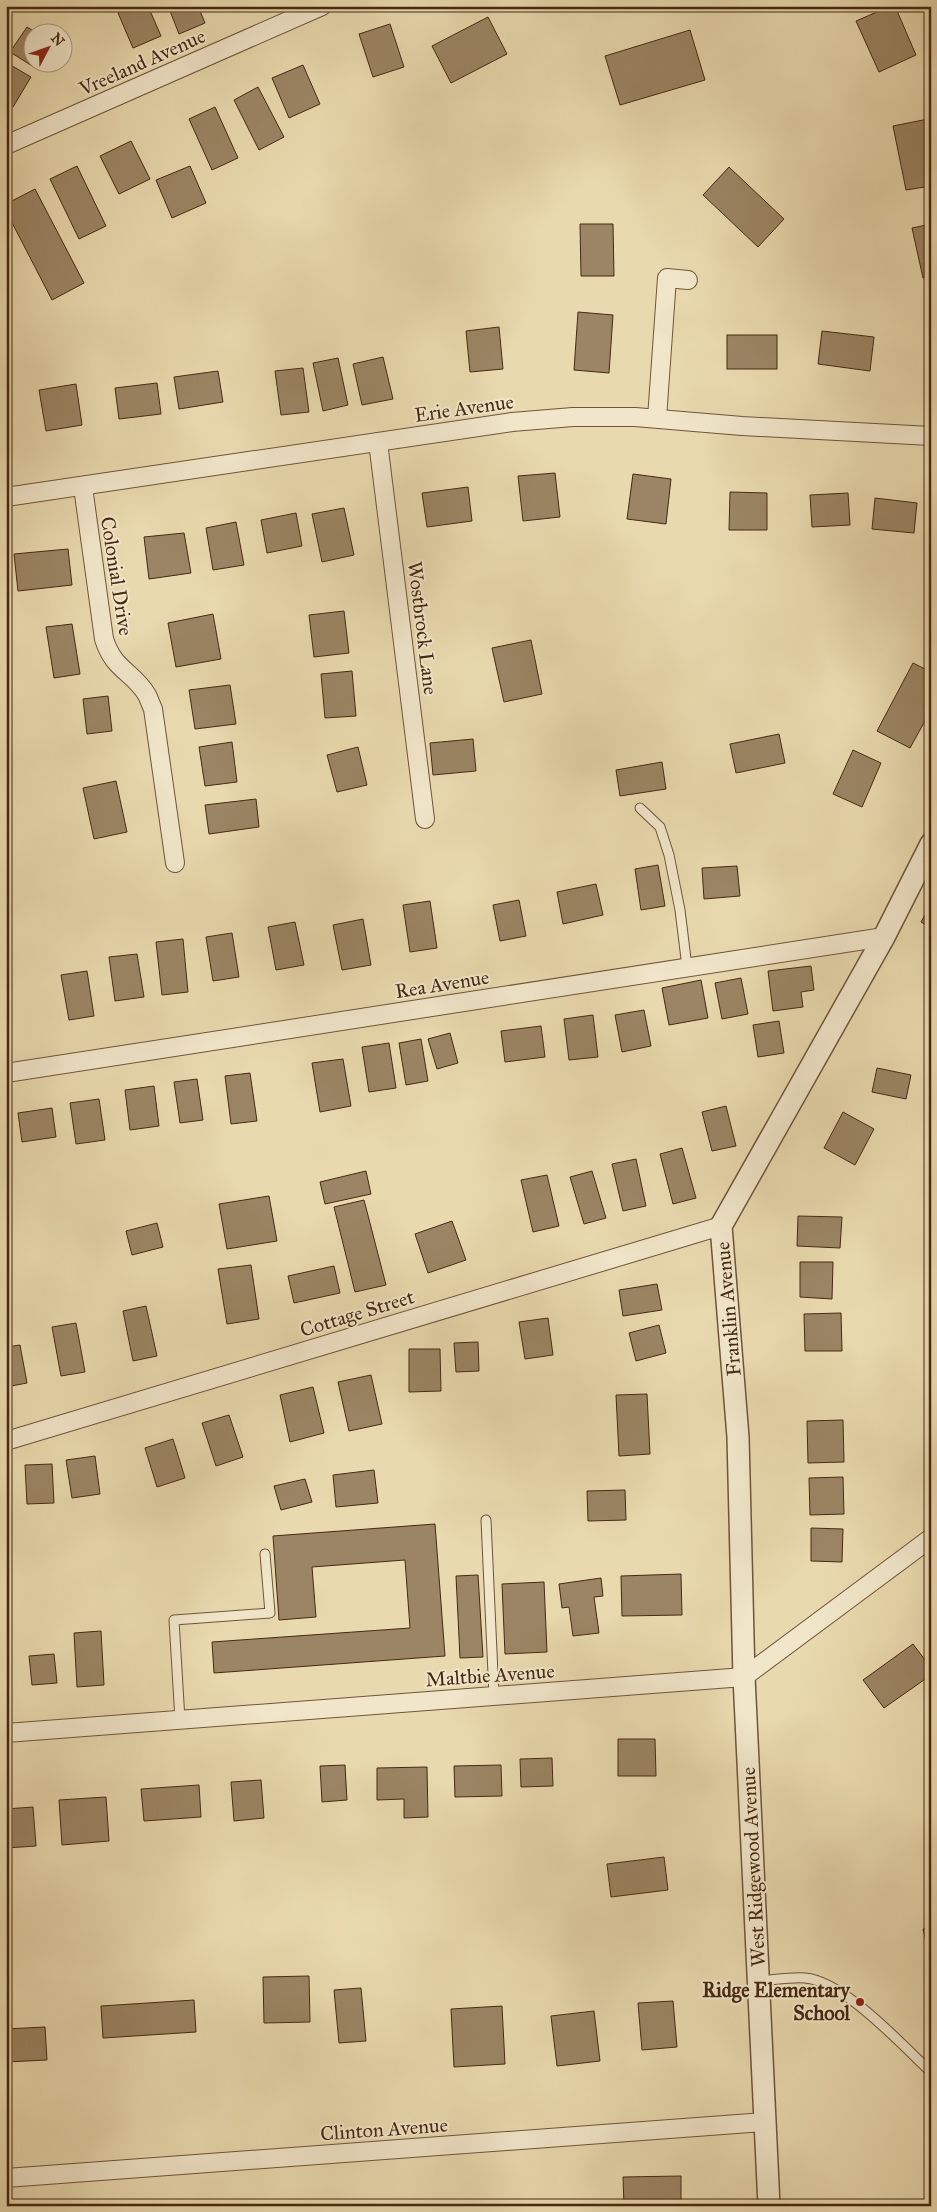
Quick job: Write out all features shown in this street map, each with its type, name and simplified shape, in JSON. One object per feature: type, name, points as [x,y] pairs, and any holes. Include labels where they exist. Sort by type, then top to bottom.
[{"type":"street","name":"Vreeland Avenue","points":[[6,145],[322,6]]},
{"type":"street","points":[[657,418],[668,278],[688,280]]},
{"type":"street","name":"Erie Avenue","points":[[6,497],[512,422],[573,417],[657,418],[742,426],[931,436]]},
{"type":"street","name":"Wostbrock Lane","points":[[378,442],[425,819]]},
{"type":"street","name":"Colonial Drive","points":[[83,487],[104,639],[108,652],[117,666],[132,678],[146,694],[153,709],[175,863]]},
{"type":"street","name":"Franklin Avenue","points":[[744,1677],[738,1437],[721,1226],[884,937],[931,844]]},
{"type":"street","name":"Rea Avenue","points":[[6,1073],[884,937]]},
{"type":"street","name":"Cottage Street","points":[[6,1441],[721,1226]]},
{"type":"street","points":[[744,1677],[931,1538]]},
{"type":"street","name":"Maltbie Avenue","points":[[6,1733],[744,1677]]},
{"type":"street","name":"West Ridgewood Avenue","points":[[744,1677],[769,2206]]},
{"type":"street","name":"Clinton Avenue","points":[[6,2178],[765,2122]]},
{"type":"lane","points":[[640,808],[660,827],[669,855],[680,910],[687,967]]},
{"type":"lane","points":[[486,1520],[494,1696]]},
{"type":"lane","points":[[180,1720],[174,1620],[270,1613],[265,1554]]},
{"type":"lane","points":[[759,1981],[806,1978],[822,1982],[837,1989],[858,2004],[931,2072]]},
{"type":"building","points":[[133,6],[148,6],[161,36],[133,48],[118,13]]},
{"type":"building","points":[[168,6],[198,6],[205,23],[179,34]]},
{"type":"building","points":[[895,6],[916,55],[879,72],[856,21]]},
{"type":"building","points":[[488,17],[507,54],[451,83],[432,46]]},
{"type":"building","points":[[390,24],[404,67],[373,77],[359,34]]},
{"type":"building","points":[[690,30],[705,80],[620,105],[605,56]]},
{"type":"building","points":[[22,34],[22,60],[10,52]]},
{"type":"building","points":[[7,63],[31,77],[13,107],[6,102]]},
{"type":"building","points":[[303,65],[320,104],[289,118],[272,78]]},
{"type":"building","points":[[258,87],[284,137],[259,150],[234,100]]},
{"type":"building","points":[[215,107],[238,158],[212,170],[189,119]]},
{"type":"building","points":[[928,119],[931,131],[931,186],[906,190],[893,126]]},
{"type":"building","points":[[131,141],[150,179],[119,194],[100,156]]},
{"type":"building","points":[[77,166],[106,226],[79,239],[50,179]]},
{"type":"building","points":[[190,166],[206,203],[172,218],[156,180]]},
{"type":"building","points":[[729,167],[784,219],[758,247],[703,195]]},
{"type":"building","points":[[35,189],[84,283],[52,300],[6,211],[6,204]]},
{"type":"building","points":[[580,224],[613,224],[614,276],[581,276]]},
{"type":"building","points":[[931,224],[931,276],[923,278],[912,228]]},
{"type":"building","points":[[578,312],[613,315],[609,373],[574,370]]},
{"type":"building","points":[[499,327],[503,369],[470,372],[466,331]]},
{"type":"building","points":[[822,331],[874,337],[870,371],[818,364]]},
{"type":"building","points":[[727,335],[777,335],[777,369],[727,369]]},
{"type":"building","points":[[383,357],[393,399],[362,405],[353,364]]},
{"type":"building","points":[[338,358],[348,405],[323,411],[313,363]]},
{"type":"building","points":[[303,368],[309,412],[281,415],[275,371]]},
{"type":"building","points":[[218,371],[223,402],[179,409],[174,377]]},
{"type":"building","points":[[157,383],[161,414],[119,419],[115,388]]},
{"type":"building","points":[[76,384],[82,425],[46,431],[39,390]]},
{"type":"building","points":[[555,473],[560,517],[523,521],[518,476]]},
{"type":"building","points":[[633,474],[671,479],[666,524],[627,519]]},
{"type":"building","points":[[468,487],[472,521],[427,527],[422,493]]},
{"type":"building","points":[[730,492],[767,493],[767,530],[729,530]]},
{"type":"building","points":[[848,493],[850,525],[812,527],[810,495]]},
{"type":"building","points":[[875,498],[917,503],[914,533],[872,529]]},
{"type":"building","points":[[344,508],[354,555],[322,562],[312,514]]},
{"type":"building","points":[[296,513],[302,546],[267,553],[261,520]]},
{"type":"building","points":[[236,522],[244,565],[213,570],[206,528]]},
{"type":"building","points":[[184,533],[191,573],[149,579],[144,537]]},
{"type":"building","points":[[68,549],[72,585],[18,591],[14,554]]},
{"type":"building","points":[[344,611],[349,653],[314,657],[309,615]]},
{"type":"building","points":[[213,614],[221,659],[176,667],[168,623]]},
{"type":"building","points":[[72,624],[80,674],[54,678],[46,627]]},
{"type":"building","points":[[531,640],[542,694],[504,702],[492,648]]},
{"type":"building","points":[[913,663],[931,672],[931,710],[910,748],[877,731]]},
{"type":"building","points":[[352,671],[356,716],[325,718],[321,674]]},
{"type":"building","points":[[230,685],[236,724],[195,729],[189,690]]},
{"type":"building","points":[[108,696],[112,731],[87,734],[83,699]]},
{"type":"building","points":[[779,734],[785,763],[736,773],[730,744]]},
{"type":"building","points":[[473,739],[476,771],[433,775],[430,743]]},
{"type":"building","points":[[232,742],[237,782],[205,786],[199,747]]},
{"type":"building","points":[[358,747],[367,785],[337,792],[327,755]]},
{"type":"building","points":[[853,750],[881,763],[862,807],[833,794]]},
{"type":"building","points":[[662,762],[666,789],[620,796],[616,770]]},
{"type":"building","points":[[116,781],[127,832],[94,839],[83,788]]},
{"type":"building","points":[[256,799],[259,827],[209,834],[205,805]]},
{"type":"building","points":[[658,865],[665,906],[641,910],[635,869]]},
{"type":"building","points":[[737,866],[740,896],[704,899],[702,868]]},
{"type":"building","points":[[596,884],[603,915],[563,924],[557,892]]},
{"type":"building","points":[[519,900],[526,936],[500,941],[493,905]]},
{"type":"building","points":[[430,901],[437,948],[410,952],[403,905]]},
{"type":"building","points":[[931,904],[931,928],[921,922]]},
{"type":"building","points":[[363,919],[371,965],[342,970],[333,925]]},
{"type":"building","points":[[295,922],[304,965],[276,970],[268,927]]},
{"type":"building","points":[[232,933],[239,977],[213,981],[206,937]]},
{"type":"building","points":[[183,939],[188,992],[162,995],[156,942]]},
{"type":"building","points":[[137,954],[144,997],[115,1001],[109,957]]},
{"type":"building","points":[[811,966],[814,990],[801,992],[803,1007],[773,1011],[768,971]]},
{"type":"building","points":[[87,971],[94,1016],[69,1020],[61,975]]},
{"type":"building","points":[[741,978],[748,1014],[722,1019],[715,983]]},
{"type":"building","points":[[701,980],[708,1018],[669,1025],[662,988]]},
{"type":"building","points":[[644,1010],[651,1046],[622,1052],[615,1015]]},
{"type":"building","points":[[593,1015],[598,1057],[569,1060],[564,1019]]},
{"type":"building","points":[[779,1021],[784,1053],[758,1057],[753,1025]]},
{"type":"building","points":[[541,1026],[545,1057],[505,1062],[501,1031]]},
{"type":"building","points":[[450,1033],[458,1063],[437,1069],[428,1039]]},
{"type":"building","points":[[421,1039],[428,1081],[406,1085],[399,1043]]},
{"type":"building","points":[[389,1043],[396,1088],[369,1092],[362,1047]]},
{"type":"building","points":[[343,1059],[351,1106],[320,1112],[312,1063]]},
{"type":"building","points":[[877,1068],[911,1075],[906,1099],[872,1092]]},
{"type":"building","points":[[250,1073],[257,1121],[231,1124],[225,1076]]},
{"type":"building","points":[[197,1079],[203,1120],[180,1123],[174,1082]]},
{"type":"building","points":[[154,1086],[159,1126],[130,1130],[125,1090]]},
{"type":"building","points":[[99,1099],[105,1140],[76,1144],[70,1103]]},
{"type":"building","points":[[726,1106],[736,1146],[712,1151],[702,1112]]},
{"type":"building","points":[[52,1108],[56,1137],[22,1142],[18,1113]]},
{"type":"building","points":[[843,1112],[874,1129],[855,1165],[824,1148]]},
{"type":"building","points":[[682,1148],[696,1198],[673,1204],[660,1154]]},
{"type":"building","points":[[636,1159],[646,1206],[623,1211],[612,1164]]},
{"type":"building","points":[[366,1171],[371,1194],[325,1204],[320,1182]]},
{"type":"building","points":[[592,1171],[606,1218],[584,1224],[570,1177]]},
{"type":"building","points":[[547,1175],[559,1226],[533,1232],[521,1180]]},
{"type":"building","points":[[269,1196],[277,1241],[227,1249],[219,1204]]},
{"type":"building","points":[[364,1200],[386,1285],[355,1292],[334,1207]]},
{"type":"building","points":[[798,1216],[842,1217],[840,1248],[797,1246]]},
{"type":"building","points":[[452,1221],[466,1260],[428,1273],[415,1234]]},
{"type":"building","points":[[157,1223],[163,1247],[132,1255],[126,1231]]},
{"type":"building","points":[[800,1262],[833,1262],[832,1299],[800,1297]]},
{"type":"building","points":[[251,1265],[259,1319],[227,1324],[218,1269]]},
{"type":"building","points":[[334,1266],[340,1293],[294,1303],[288,1276]]},
{"type":"building","points":[[657,1284],[662,1310],[623,1316],[619,1290]]},
{"type":"building","points":[[146,1306],[157,1356],[133,1361],[123,1311]]},
{"type":"building","points":[[841,1313],[842,1351],[805,1351],[804,1314]]},
{"type":"building","points":[[548,1318],[553,1355],[525,1359],[519,1322]]},
{"type":"building","points":[[76,1323],[85,1372],[61,1376],[52,1327]]},
{"type":"building","points":[[659,1325],[666,1353],[636,1361],[629,1333]]},
{"type":"building","points":[[478,1342],[479,1371],[456,1372],[454,1343]]},
{"type":"building","points":[[20,1345],[27,1383],[6,1387],[6,1347]]},
{"type":"building","points":[[409,1349],[440,1349],[441,1391],[409,1392]]},
{"type":"building","points":[[371,1375],[382,1424],[349,1431],[338,1382]]},
{"type":"building","points":[[313,1387],[324,1433],[290,1442],[280,1395]]},
{"type":"building","points":[[647,1394],[650,1454],[619,1456],[616,1395]]},
{"type":"building","points":[[229,1415],[243,1457],[216,1466],[202,1423]]},
{"type":"building","points":[[843,1420],[844,1462],[808,1463],[807,1421]]},
{"type":"building","points":[[173,1439],[185,1478],[157,1487],[145,1448]]},
{"type":"building","points":[[95,1456],[100,1494],[72,1498],[66,1460]]},
{"type":"building","points":[[52,1464],[54,1503],[27,1504],[25,1465]]},
{"type":"building","points":[[374,1470],[378,1503],[336,1507],[333,1475]]},
{"type":"building","points":[[843,1477],[844,1514],[810,1515],[809,1478]]},
{"type":"building","points":[[305,1479],[312,1502],[281,1510],[274,1486]]},
{"type":"building","points":[[625,1490],[626,1520],[588,1521],[587,1491]]},
{"type":"building","points":[[435,1524],[445,1656],[214,1673],[212,1642],[410,1628],[405,1560],[312,1567],[316,1617],[279,1620],[273,1536]]},
{"type":"building","points":[[811,1528],[843,1529],[842,1562],[811,1561]]},
{"type":"building","points":[[681,1574],[682,1615],[622,1616],[621,1576]]},
{"type":"building","points":[[478,1575],[483,1657],[460,1658],[456,1576]]},
{"type":"building","points":[[601,1578],[603,1596],[594,1597],[599,1633],[573,1636],[569,1607],[562,1608],[559,1584]]},
{"type":"building","points":[[544,1582],[547,1652],[505,1654],[502,1584]]},
{"type":"building","points":[[101,1631],[104,1685],[77,1687],[74,1633]]},
{"type":"building","points":[[913,1644],[931,1668],[931,1675],[884,1708],[863,1680]]},
{"type":"building","points":[[54,1654],[57,1683],[32,1685],[29,1656]]},
{"type":"building","points":[[618,1739],[655,1739],[656,1776],[618,1776]]},
{"type":"building","points":[[552,1758],[553,1786],[521,1787],[520,1759]]},
{"type":"building","points":[[345,1765],[347,1800],[322,1802],[320,1766]]},
{"type":"building","points":[[501,1765],[502,1796],[455,1797],[454,1766]]},
{"type":"building","points":[[427,1767],[428,1817],[404,1818],[404,1799],[377,1800],[377,1768]]},
{"type":"building","points":[[261,1780],[264,1818],[234,1821],[231,1782]]},
{"type":"building","points":[[199,1785],[201,1817],[144,1821],[141,1789]]},
{"type":"building","points":[[106,1797],[109,1841],[62,1845],[59,1800]]},
{"type":"building","points":[[33,1807],[36,1846],[6,1848],[6,1809]]},
{"type":"building","points":[[664,1857],[668,1890],[611,1897],[607,1864]]},
{"type":"building","points":[[931,1927],[931,1963],[923,1929]]},
{"type":"building","points":[[309,1976],[310,2022],[264,2023],[263,1977]]},
{"type":"building","points":[[361,1988],[366,2041],[339,2043],[334,1990]]},
{"type":"building","points":[[194,2000],[196,2032],[103,2038],[101,2006]]},
{"type":"building","points":[[673,2001],[677,2047],[642,2050],[638,2003]]},
{"type":"building","points":[[502,2006],[505,2064],[454,2067],[451,2009]]},
{"type":"building","points":[[594,2011],[600,2061],[557,2066],[551,2016]]},
{"type":"building","points":[[45,2027],[47,2060],[6,2062],[6,2029]]},
{"type":"building","points":[[681,2176],[681,2206],[624,2206],[623,2177]]},
{"type":"building","points":[[538,2204],[538,2206],[489,2206]]},
{"type":"place","name":"Ridge Elementary School","points":[[860,2002]]}]
